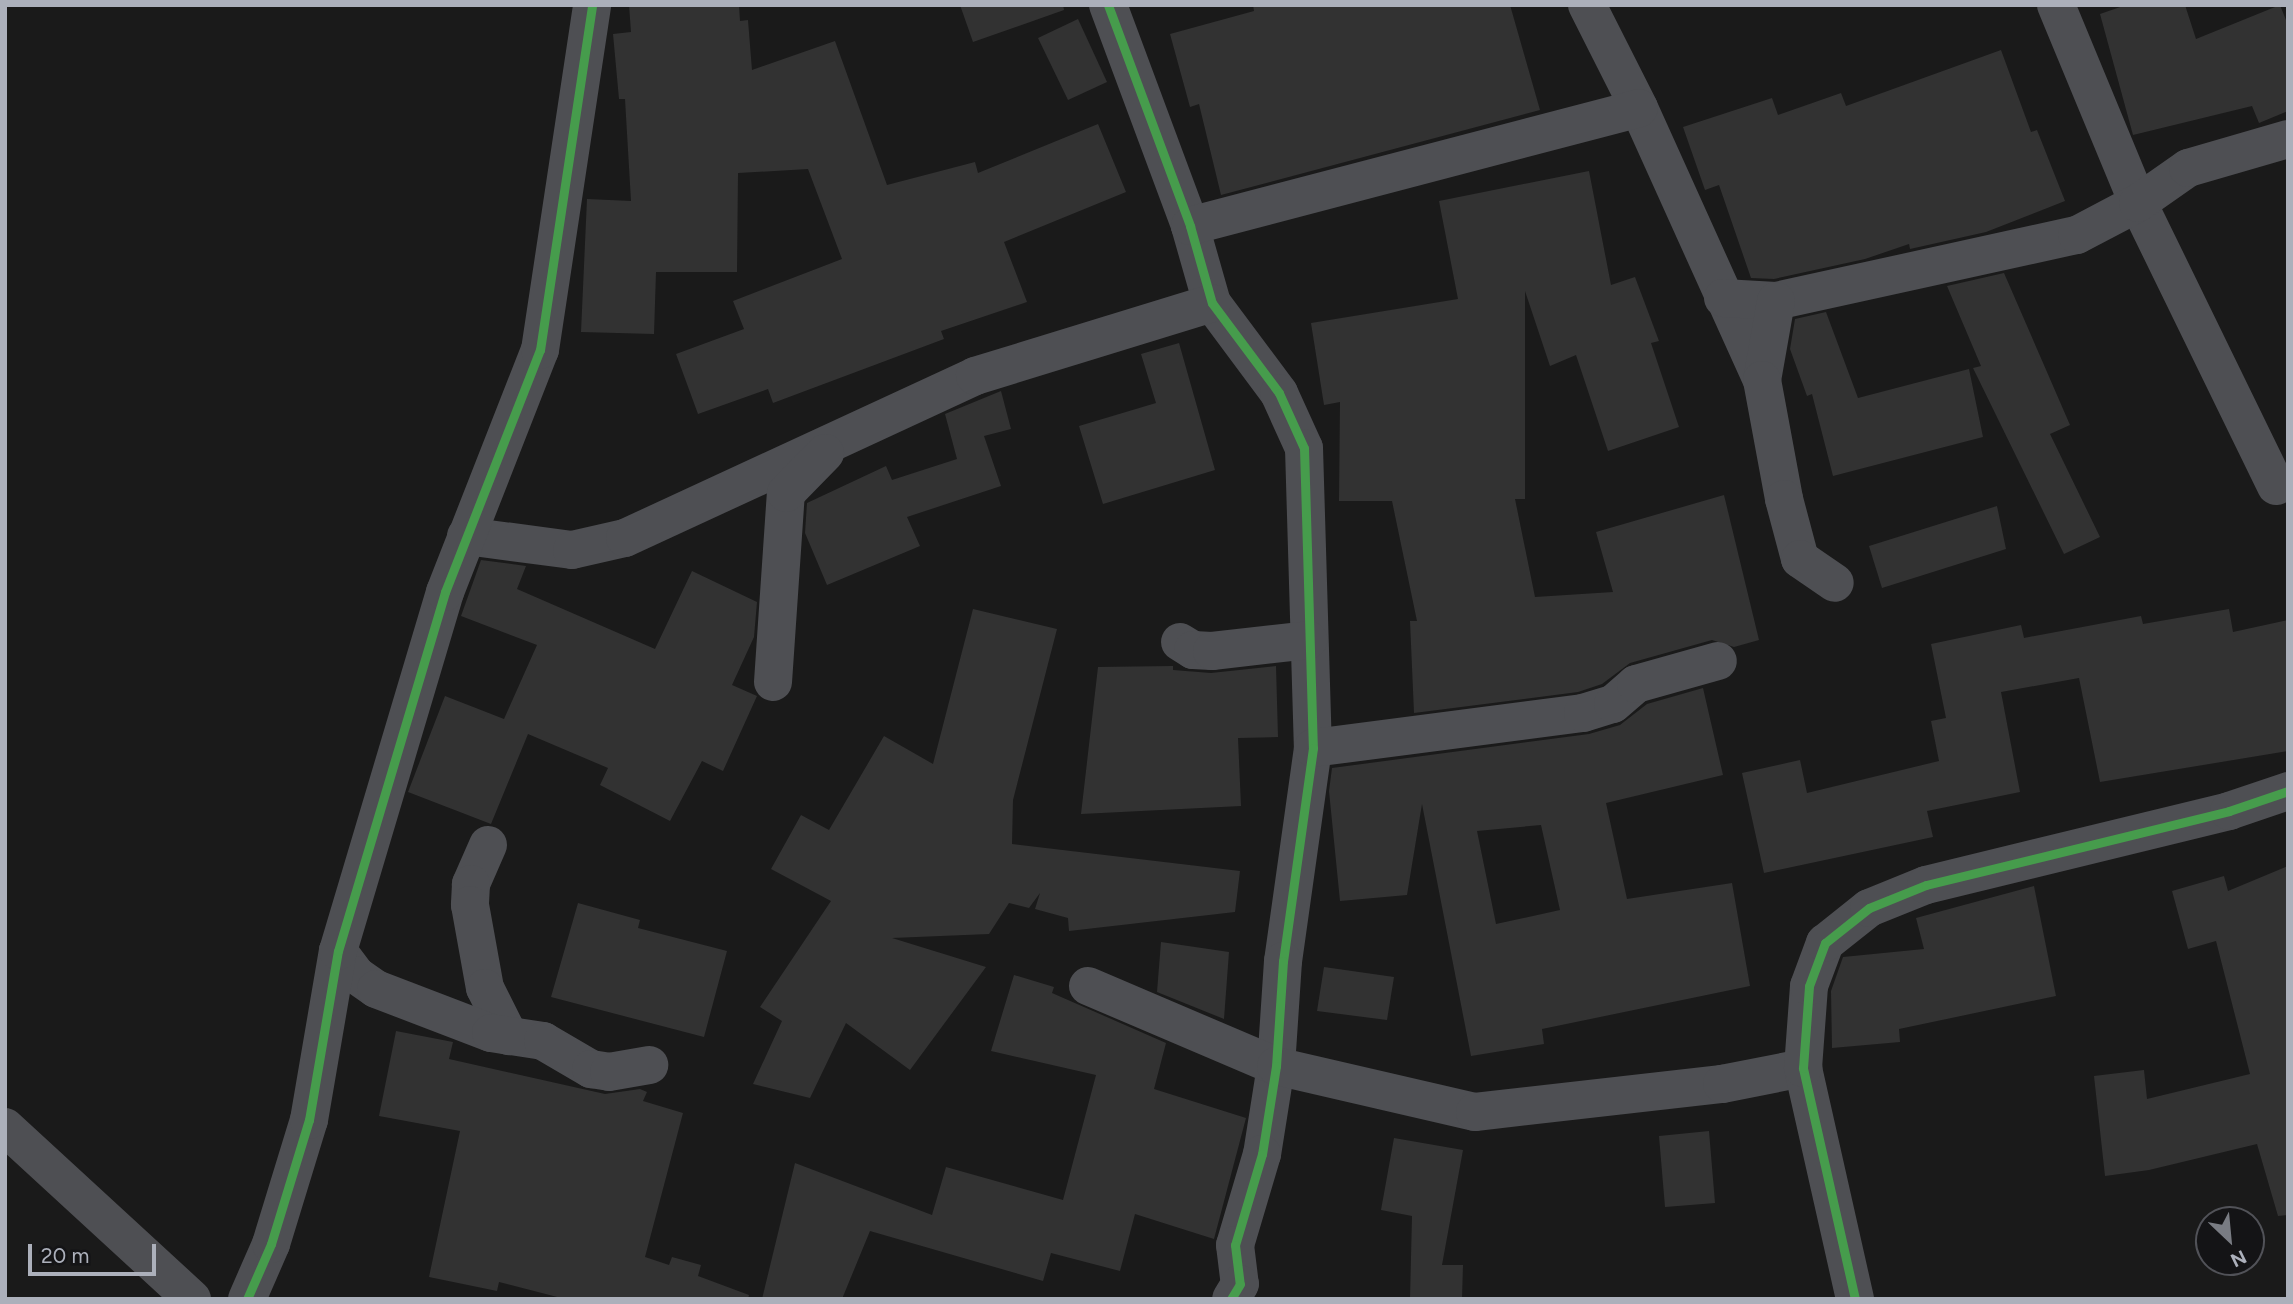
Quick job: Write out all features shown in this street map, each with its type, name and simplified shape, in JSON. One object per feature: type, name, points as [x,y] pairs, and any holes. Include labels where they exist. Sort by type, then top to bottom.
[{"type":"street","points":[[247,1299],[271,1244],[309,1120],[338,951],[445,592],[540,350],[592,5]]},
{"type":"street","points":[[1108,5],[1190,226],[1212,303],[1279,393],[1304,448],[1313,748],[1283,961],[1276,1066],[1262,1154],[1235,1245],[1240,1284],[1231,1299]]},
{"type":"street","points":[[1587,5],[1639,108],[1762,380],[1800,559],[1835,583]]},
{"type":"street","points":[[2056,5],[2138,204],[2276,486]]},
{"type":"street","points":[[1190,226],[1639,108]]},
{"type":"street","points":[[1723,298],[1776,301],[2077,235],[2138,204],[2188,168],[2288,139]]},
{"type":"street","points":[[1762,380],[1776,301]]},
{"type":"street","points":[[466,536],[572,550],[625,538],[975,376],[1212,303]]},
{"type":"street","points":[[772,682],[786,493],[841,436]]},
{"type":"street","points":[[1180,642],[1193,650],[1212,652],[1308,640]]},
{"type":"street","points":[[1313,748],[1583,713],[1613,704],[1636,684],[1718,661]]},
{"type":"street","points":[[1854,1299],[1803,1068],[1810,985],[1825,943],[1869,908],[1957,875],[2229,811],[2288,791]]},
{"type":"street","points":[[488,845],[471,884],[470,905],[485,988],[509,1035]]},
{"type":"street","points":[[338,951],[356,975],[376,989],[491,1033],[543,1041],[591,1069],[610,1072],[649,1065]]},
{"type":"street","points":[[1088,986],[1276,1066],[1475,1112],[1709,1086],[1803,1068]]},
{"type":"street","points":[[5,1127],[192,1299]]},
{"type":"building","points":[[629,5],[739,5],[740,21],[748,20],[752,70],[835,41],[887,185],[975,162],[978,173],[1098,124],[1126,192],[1004,242],[1027,302],[941,331],[944,339],[773,403],[768,389],[698,414],[676,354],[744,329],[733,301],[842,259],[808,169],[738,173],[737,272],[656,272],[654,334],[581,332],[587,199],[631,201],[625,99],[619,99],[613,34],[631,32]]},
{"type":"building","points":[[960,5],[1063,5],[1064,10],[973,42]]},
{"type":"building","points":[[1253,5],[1510,5],[1540,110],[1221,195],[1199,104],[1190,107],[1170,34],[1254,11]]},
{"type":"building","points":[[2126,5],[2185,5],[2196,39],[2280,5],[2288,25],[2288,111],[2259,123],[2252,106],[2133,135],[2100,14]]},
{"type":"building","points":[[1078,19],[1107,82],[1068,100],[1038,38]]},
{"type":"building","points":[[2001,50],[2031,132],[2037,130],[2065,201],[1986,232],[1910,249],[1909,244],[1865,259],[1774,279],[1751,278],[1719,185],[1705,190],[1683,127],[1772,98],[1778,115],[1841,93],[1846,106]]},
{"type":"building","points":[[1589,171],[1611,285],[1635,277],[1659,341],[1651,343],[1679,427],[1608,451],[1576,355],[1550,366],[1525,291],[1525,499],[1515,499],[1535,597],[1613,592],[1596,532],[1724,495],[1759,640],[1734,647],[1712,640],[1630,663],[1602,684],[1578,692],[1414,713],[1410,621],[1417,621],[1392,501],[1339,501],[1340,402],[1324,405],[1311,323],[1458,299],[1439,201]]},
{"type":"building","points":[[2004,273],[2070,425],[2050,434],[2100,537],[2064,554],[1973,368],[1981,366],[1947,286]]},
{"type":"building","points":[[1826,312],[1858,398],[1969,369],[1983,437],[1833,476],[1812,394],[1807,396],[1790,349],[1795,319]]},
{"type":"building","points":[[1179,343],[1215,470],[1103,504],[1079,426],[1156,403],[1141,354]]},
{"type":"building","points":[[1001,391],[1011,429],[984,436],[1001,486],[907,517],[920,546],[827,585],[805,533],[807,503],[886,466],[892,480],[957,459],[945,414]]},
{"type":"building","points":[[1997,506],[2006,549],[1882,588],[1869,546]]},
{"type":"building","points":[[481,560],[526,566],[517,589],[655,649],[692,571],[757,602],[754,637],[732,685],[757,696],[723,771],[702,761],[670,821],[600,785],[608,768],[528,734],[491,824],[408,792],[445,696],[504,719],[537,645],[461,616]]},
{"type":"building","points":[[973,609],[1057,629],[1013,800],[1012,844],[1240,871],[1235,912],[1069,931],[1068,918],[1035,909],[1040,893],[1029,908],[1009,903],[989,934],[892,938],[986,967],[910,1070],[846,1023],[810,1098],[753,1084],[782,1021],[760,1007],[831,901],[771,869],[801,815],[829,830],[884,736],[933,764]]},
{"type":"building","points":[[2229,609],[2233,632],[2288,620],[2288,751],[2100,782],[2079,678],[2001,692],[2020,792],[1927,811],[1933,837],[1764,873],[1742,773],[1800,760],[1807,793],[1939,761],[1931,721],[1946,718],[1931,644],[2021,625],[2024,638],[2141,616],[2143,624]]},
{"type":"building","points":[[1173,666],[1173,670],[1211,673],[1276,666],[1278,737],[1238,738],[1241,806],[1081,814],[1098,667]]},
{"type":"building","points":[[1703,688],[1723,775],[1606,803],[1627,899],[1732,883],[1750,986],[1542,1029],[1544,1044],[1471,1056],[1422,804],[1407,895],[1340,901],[1329,791],[1332,768],[1589,734],[1620,725],[1647,704]],"holes":[[[1541,825],[1560,910],[1496,924],[1477,831]]]},
{"type":"building","points":[[2288,866],[2288,1215],[2278,1216],[2257,1144],[2149,1170],[2105,1176],[2094,1076],[2144,1070],[2147,1099],[2250,1074],[2216,941],[2188,949],[2172,891],[2224,876],[2228,891]]},
{"type":"building","points":[[2034,886],[2056,996],[1899,1029],[1900,1042],[1832,1048],[1831,991],[1843,957],[1924,949],[1916,918]]},
{"type":"building","points":[[578,903],[640,920],[638,928],[727,951],[704,1037],[551,997]]},
{"type":"building","points":[[1161,942],[1229,952],[1224,1019],[1157,992]]},
{"type":"building","points":[[1324,967],[1394,977],[1387,1020],[1317,1011]]},
{"type":"building","points":[[1014,975],[1054,987],[1052,993],[1166,1043],[1154,1089],[1246,1118],[1214,1239],[1135,1214],[1120,1271],[1051,1253],[1043,1281],[870,1231],[842,1299],[762,1299],[795,1163],[932,1215],[946,1167],[1063,1200],[1096,1075],[991,1051]]},
{"type":"building","points":[[396,1031],[453,1042],[449,1059],[605,1094],[640,1089],[647,1092],[643,1101],[683,1113],[645,1257],[669,1265],[672,1257],[701,1265],[698,1276],[749,1295],[748,1299],[565,1299],[499,1282],[497,1291],[429,1277],[460,1131],[379,1116]]},
{"type":"building","points":[[1709,1131],[1715,1203],[1665,1207],[1659,1136]]},
{"type":"building","points":[[1394,1138],[1463,1150],[1442,1265],[1463,1265],[1462,1299],[1410,1299],[1412,1216],[1381,1210]]},
{"type":"cycle path","points":[[247,1299],[271,1244],[309,1120],[338,951],[445,592],[540,350],[592,5]]},
{"type":"cycle path","points":[[1108,5],[1190,226],[1212,303],[1279,393],[1304,448],[1313,748],[1283,961],[1276,1066],[1262,1154],[1235,1245],[1240,1284],[1231,1299]]},
{"type":"cycle path","points":[[1855,1299],[1803,1068],[1809,986],[1825,943],[1869,908],[1926,885],[2229,811],[2288,791]]}]
